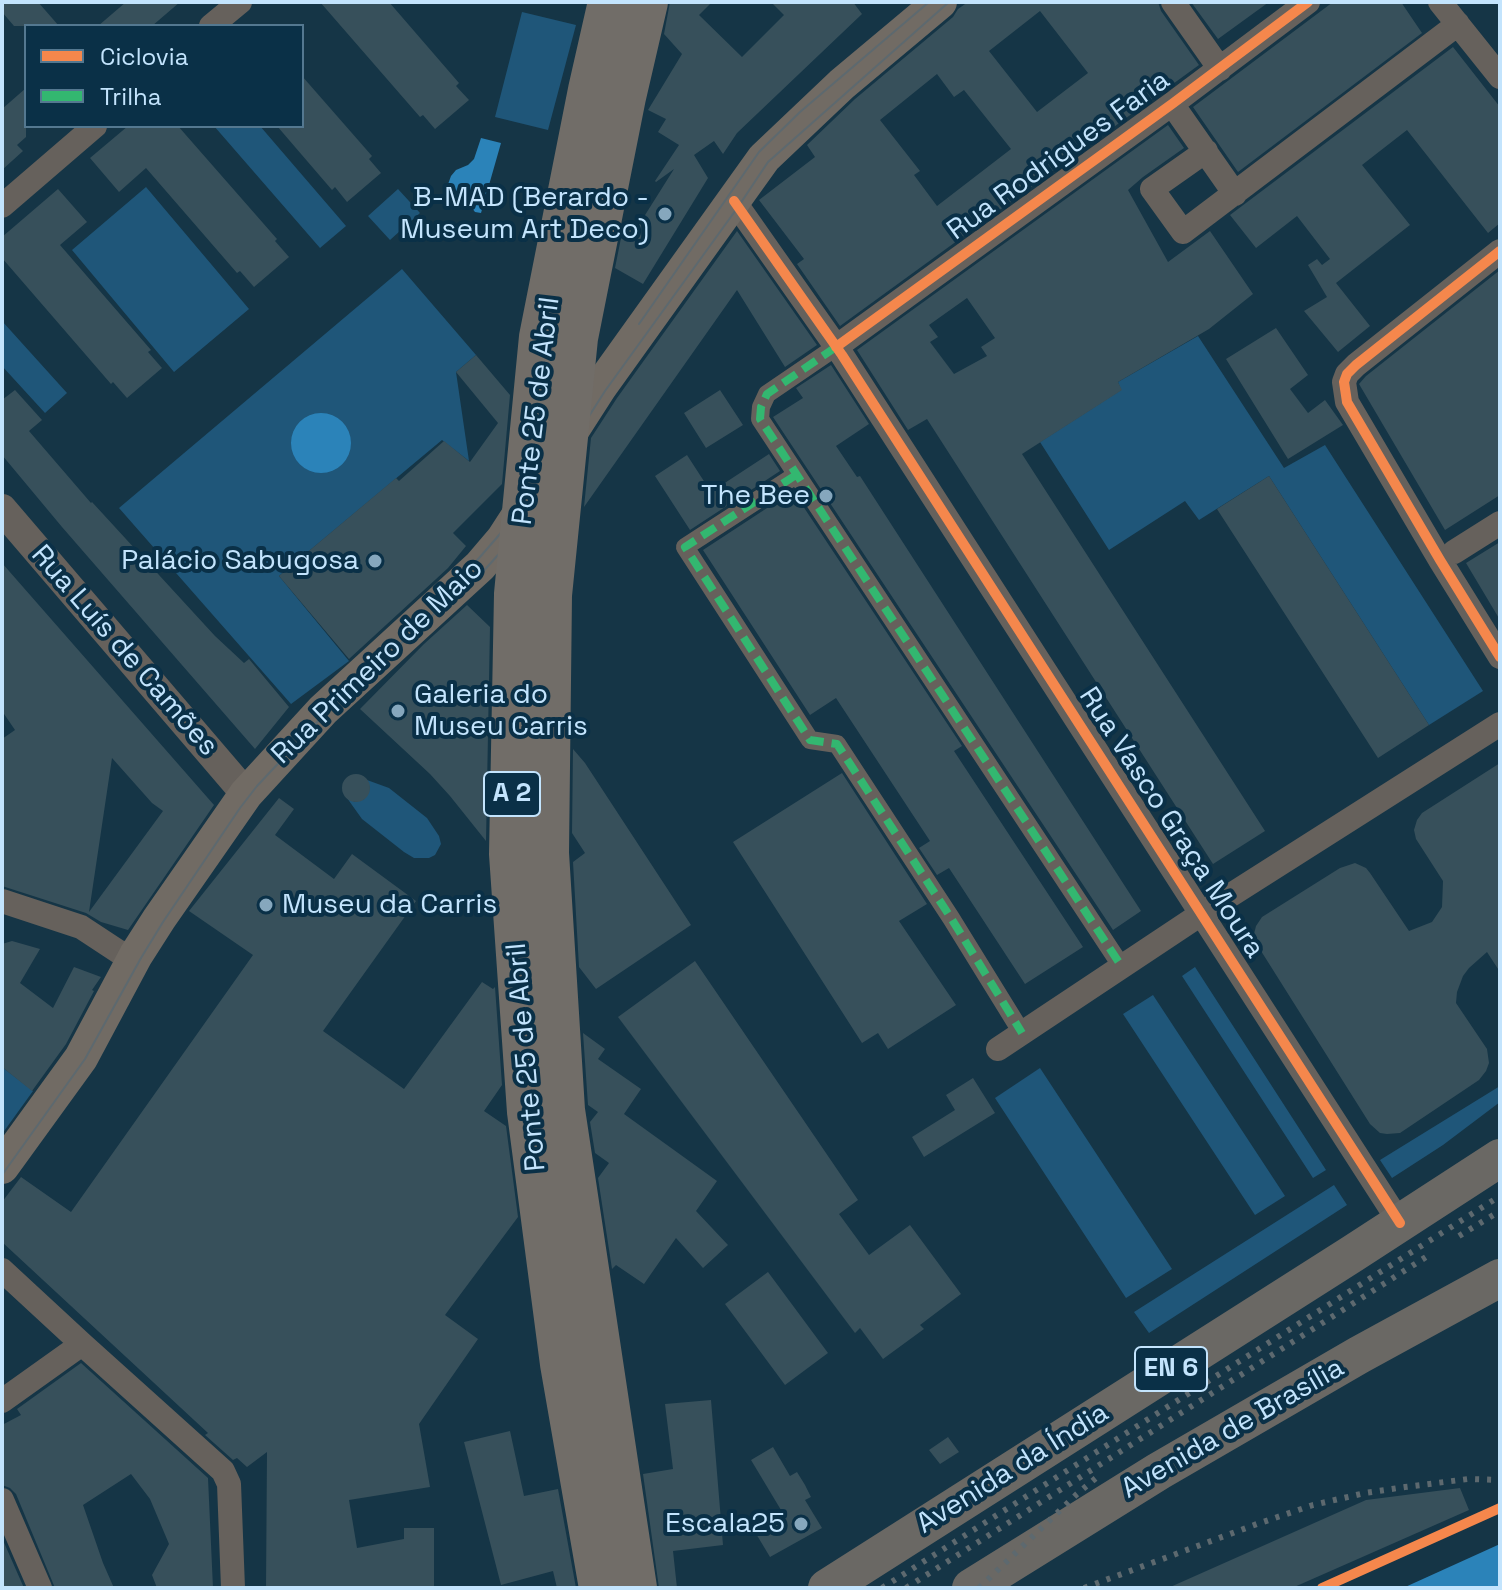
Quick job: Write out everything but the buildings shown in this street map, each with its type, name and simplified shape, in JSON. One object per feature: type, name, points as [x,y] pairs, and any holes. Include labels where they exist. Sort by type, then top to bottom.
[{"type":"highway","name":"Ponte 25 de Abril","points":[[601,1588],[562,1364],[529,1112],[511,854],[516,594],[541,337],[610,2]]},
{"type":"highway","name":"Ponte 25 de Abril","points":[[635,1588],[563,1110],[547,853],[550,595],[576,338],[646,2]]},
{"type":"main road","name":"Rua Primeiro de Maio","points":[[2,1167],[81,1058],[136,955],[246,794],[323,710],[480,566],[503,539],[600,387],[764,158],[842,84],[940,2]]},
{"type":"main road","name":"Avenida da Índia","points":[[827,1588],[1400,1223],[1494,1159]]},
{"type":"main road","name":"Avenida de Brasília","points":[[971,1588],[1159,1471],[1359,1355],[1500,1278]]},
{"type":"street","points":[[213,24],[240,2]]},
{"type":"street","points":[[1173,2],[1220,69]]},
{"type":"street","name":"Rua Rodrigues Faria","points":[[836,347],[1308,2]]},
{"type":"street","points":[[1440,2],[1500,77]]},
{"type":"street","points":[[1206,151],[1152,189],[1183,232],[1458,24]]},
{"type":"street","points":[[1172,104],[1235,194]]},
{"type":"street","points":[[2,206],[93,128]]},
{"type":"street","points":[[734,201],[836,347],[771,390],[764,399],[760,419],[1122,967]]},
{"type":"street","points":[[1500,251],[1356,365],[1347,374],[1344,390],[1354,414],[1500,657]]},
{"type":"street","name":"Rua Vasco Graça Moura","points":[[836,347],[1400,1223]]},
{"type":"street","points":[[796,475],[685,547],[810,740],[837,744],[1022,1033]]},
{"type":"street","name":"Rua Luís de Camões","points":[[2,509],[246,794]]},
{"type":"street","points":[[1454,552],[1500,523]]},
{"type":"street","points":[[998,1049],[1201,914],[1500,724]]},
{"type":"street","points":[[2,901],[81,927],[119,952],[136,955]]},
{"type":"street","points":[[2,1270],[223,1471],[228,1478],[230,1491],[233,1588]]},
{"type":"street","points":[[2,1401],[82,1344]]},
{"type":"street","points":[[2,1500],[40,1588]]},
{"type":"shaded area","points":[[522,12],[576,25],[548,130],[495,117]]},
{"type":"shaded area","points":[[216,128],[262,128],[346,226],[320,248]]},
{"type":"shaded area","points":[[481,138],[501,143],[481,213],[467,205],[456,207],[442,201],[451,176],[474,159]]},
{"type":"shaded area","points":[[146,187],[249,309],[174,372],[72,250]]},
{"type":"shaded area","points":[[398,189],[420,213],[390,240],[368,216]]},
{"type":"shaded area","points":[[402,269],[476,355],[456,372],[469,461],[442,440],[279,576],[349,661],[291,704],[119,508]]},
{"type":"shaded area","points":[[2,321],[67,393],[45,413],[2,366]]},
{"type":"shaded area","points":[[1198,336],[1284,468],[1325,445],[1483,691],[1429,725],[1269,476],[1199,520],[1185,501],[1109,550],[1040,442],[1121,390],[1118,382]]},
{"type":"shaded area","points":[[321,413],[342,422],[351,443],[342,464],[321,473],[300,464],[291,443],[300,422]]},
{"type":"shaded area","points":[[367,780],[389,788],[427,818],[441,844],[435,855],[414,858],[362,819],[347,798],[355,802],[364,799],[370,788]]},
{"type":"shaded area","points":[[1195,967],[1326,1170],[1313,1178],[1182,976]]},
{"type":"shaded area","points":[[1153,995],[1285,1196],[1255,1215],[1123,1014]]},
{"type":"shaded area","points":[[2,1067],[33,1091],[2,1134]]},
{"type":"shaded area","points":[[1040,1068],[1172,1269],[1126,1298],[995,1098]]},
{"type":"shaded area","points":[[1500,1086],[1500,1102],[1392,1178],[1380,1160]]},
{"type":"shaded area","points":[[1334,1185],[1347,1205],[1149,1333],[1134,1312]]},
{"type":"shaded area","points":[[1500,1544],[1500,1588],[1403,1588]]},
{"type":"tram line","points":[[639,324],[759,152],[800,112],[929,2]]},
{"type":"tram line","points":[[2,1175],[85,1059],[163,922],[257,786],[321,718],[413,632],[480,575],[507,545],[605,391],[768,162],[949,2]]},
{"type":"tram line","points":[[466,573],[513,514]]},
{"type":"railway","points":[[611,1588],[573,1361],[540,1111],[521,854],[527,594],[552,337],[620,2]]},
{"type":"railway","points":[[625,1588],[553,1110],[535,853],[541,595],[565,337],[635,2]]},
{"type":"railway","points":[[882,1588],[1500,1196]]},
{"type":"railway","points":[[1459,1236],[1500,1211]]},
{"type":"railway","points":[[906,1588],[1426,1257]]},
{"type":"railway","points":[[979,1588],[1096,1478]]},
{"type":"railway","points":[[1084,1588],[1313,1505],[1405,1487],[1468,1479],[1500,1480]]},
{"type":"marked path","points":[[836,347],[767,394],[760,419],[1122,967]]},
{"type":"marked path","points":[[796,475],[685,547],[810,740],[837,744],[1022,1033]]},
{"type":"cycle path","points":[[836,347],[1308,2]]},
{"type":"cycle path","points":[[734,201],[842,355],[1400,1223]]},
{"type":"cycle path","points":[[1500,251],[1356,365],[1344,382],[1347,402],[1500,657]]},
{"type":"cycle path","points":[[1322,1588],[1500,1508]]},
{"type":"place","name":"B-MAD (Berardo - Museum Art Deco)","points":[[665,214]]},
{"type":"place","name":"The Bee","points":[[826,496]]},
{"type":"place","name":"Palácio Sabugosa","points":[[375,561]]},
{"type":"place","name":"Galeria do Museu Carris","points":[[398,711]]},
{"type":"place","name":"Museu da Carris","points":[[266,905]]},
{"type":"place","name":"Escala25","points":[[801,1524]]}]
